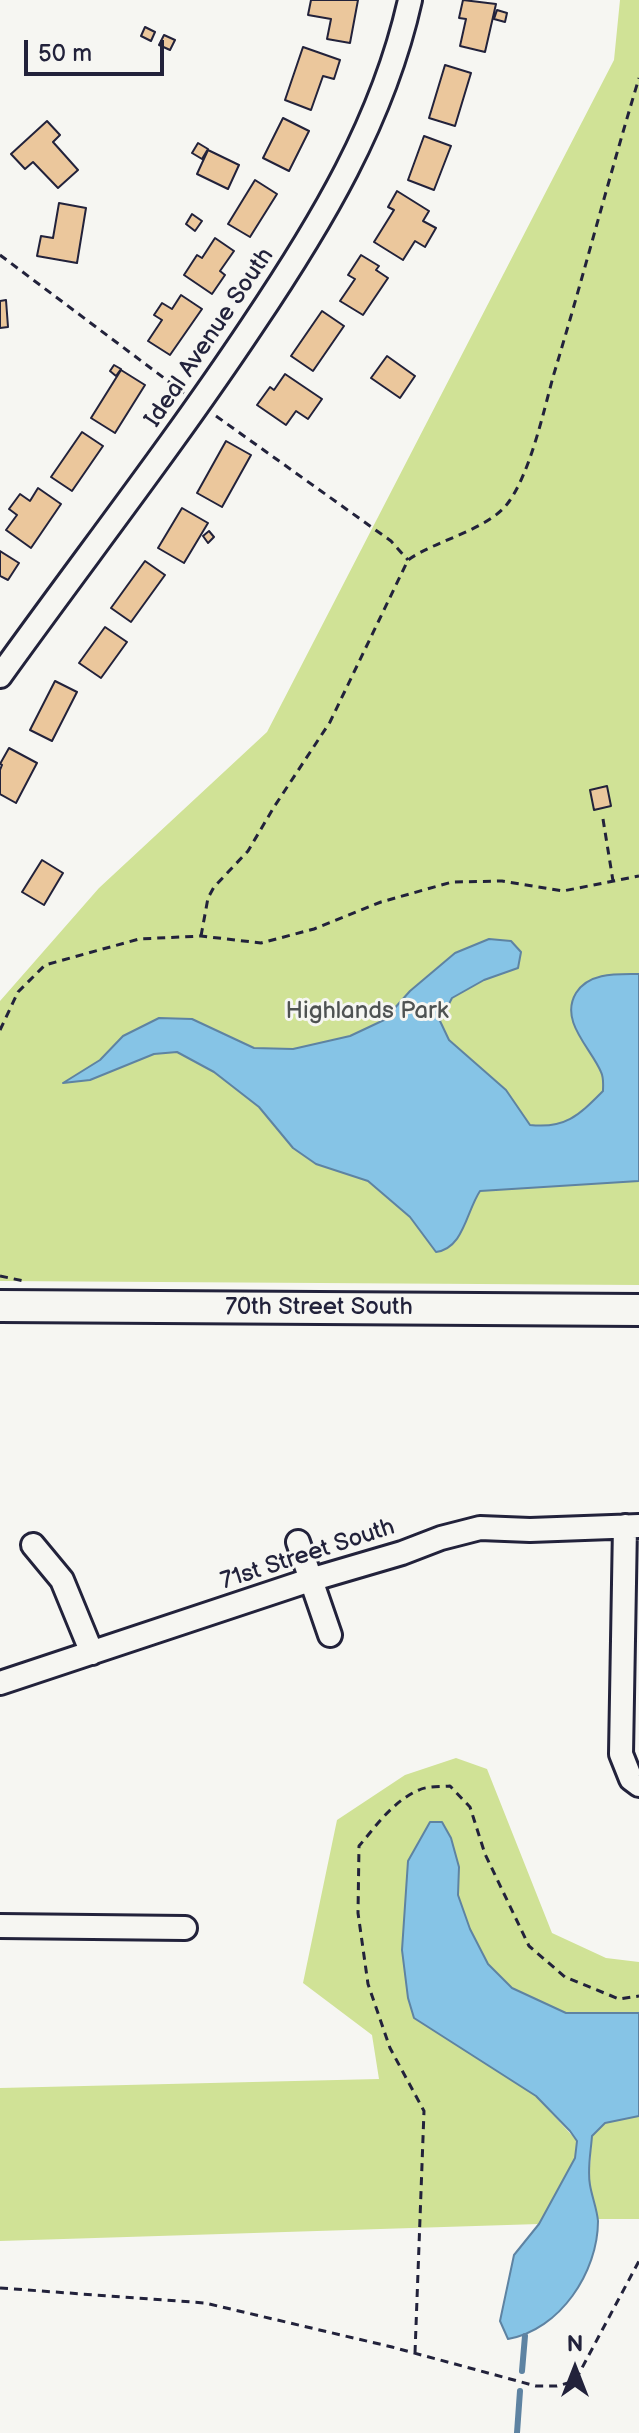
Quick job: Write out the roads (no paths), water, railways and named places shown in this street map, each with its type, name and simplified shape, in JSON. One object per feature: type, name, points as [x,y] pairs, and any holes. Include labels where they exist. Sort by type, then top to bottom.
[{"type":"main road","name":"70th Street South","points":[[0,1306],[639,1310]]},
{"type":"street","name":"Ideal Avenue South","points":[[0,676],[200,404],[328,208],[367,130],[410,0]]},
{"type":"street","name":"71st Street South","points":[[0,1683],[310,1580],[480,1528],[530,1530],[632,1526]]},
{"type":"street","points":[[632,1526],[621,1754],[631,1779],[639,1785]]},
{"type":"street","points":[[298,1542],[330,1635]]},
{"type":"street","points":[[33,1545],[62,1580],[92,1653]]},
{"type":"street","points":[[0,1926],[185,1928]]},
{"type":"water","points":[[489,939],[511,941],[521,952],[518,968],[484,980],[452,998],[440,1021],[449,1040],[506,1090],[530,1125],[563,1122],[587,1107],[603,1091],[601,1072],[578,1034],[571,1014],[576,993],[596,978],[613,974],[639,974],[639,1181],[480,1191],[459,1236],[453,1244],[436,1252],[410,1217],[368,1181],[316,1164],[293,1148],[259,1107],[214,1072],[177,1052],[154,1054],[90,1080],[63,1083],[100,1060],[123,1036],[159,1018],[192,1019],[254,1048],[293,1049],[350,1036],[384,1020],[410,991],[455,953]]},
{"type":"water","points":[[430,1822],[442,1822],[451,1838],[459,1867],[458,1895],[470,1929],[488,1964],[512,1988],[566,2013],[639,2013],[639,2116],[605,2123],[592,2136],[589,2179],[598,2221],[591,2260],[572,2296],[559,2311],[544,2324],[508,2339],[500,2321],[514,2255],[539,2224],[575,2158],[577,2141],[536,2096],[414,2018],[408,1998],[402,1950],[408,1861]]},
{"type":"waterway","points":[[522,2371],[525,2336]]},
{"type":"waterway","points":[[517,2433],[520,2391]]},
{"type":"park label","name":"Highlands Park","points":[[367,1012]]}]
